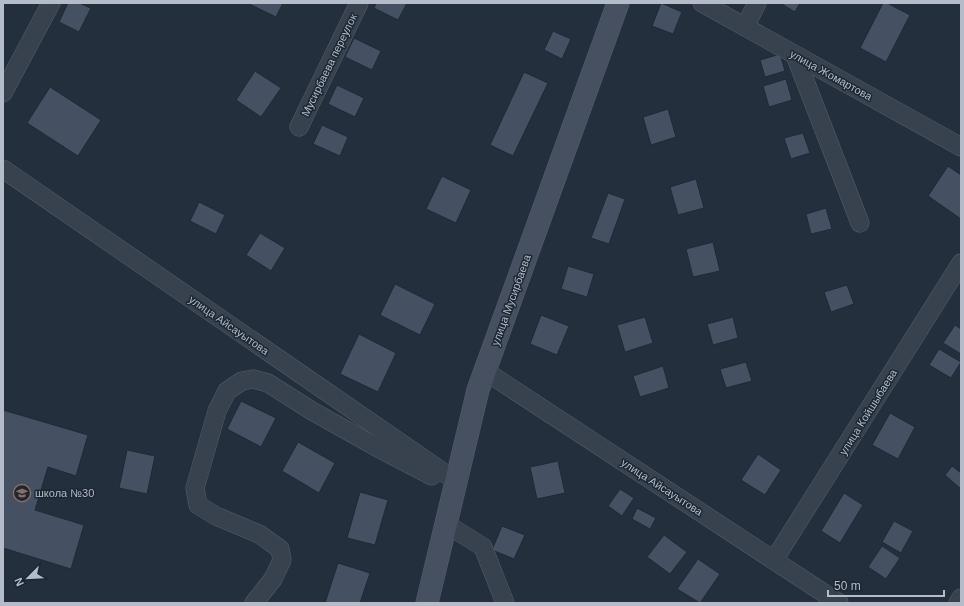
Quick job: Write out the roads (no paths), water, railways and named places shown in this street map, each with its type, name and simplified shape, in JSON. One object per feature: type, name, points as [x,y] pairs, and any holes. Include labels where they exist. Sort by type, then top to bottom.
[{"type":"street","points":[[3,93],[51,3]]},
{"type":"street","name":"Мусирбаева переулок","points":[[299,127],[359,3]]},
{"type":"street","name":"улица Мусирбаева","points":[[427,603],[478,390],[618,3]]},
{"type":"street","name":"улица Жомартова","points":[[702,3],[961,147]]},
{"type":"street","points":[[745,27],[757,3]]},
{"type":"street","points":[[795,55],[860,223]]},
{"type":"street","name":"улица Айсауытова","points":[[3,169],[455,485]]},
{"type":"street","name":"улица Койшыбаева","points":[[774,560],[961,263]]},
{"type":"street","name":"улица Айсауытова","points":[[485,371],[839,603]]},
{"type":"street","points":[[254,603],[273,579],[282,560],[280,549],[259,534],[216,516],[198,505],[195,488],[217,411],[227,391],[242,381],[253,379],[268,383],[312,411],[378,448],[455,485]]},
{"type":"street","points":[[446,524],[483,547],[505,603]]},
{"type":"street","points":[[958,603],[961,598]]},
{"type":"place","name":"школа №30","points":[[22,493]]}]
